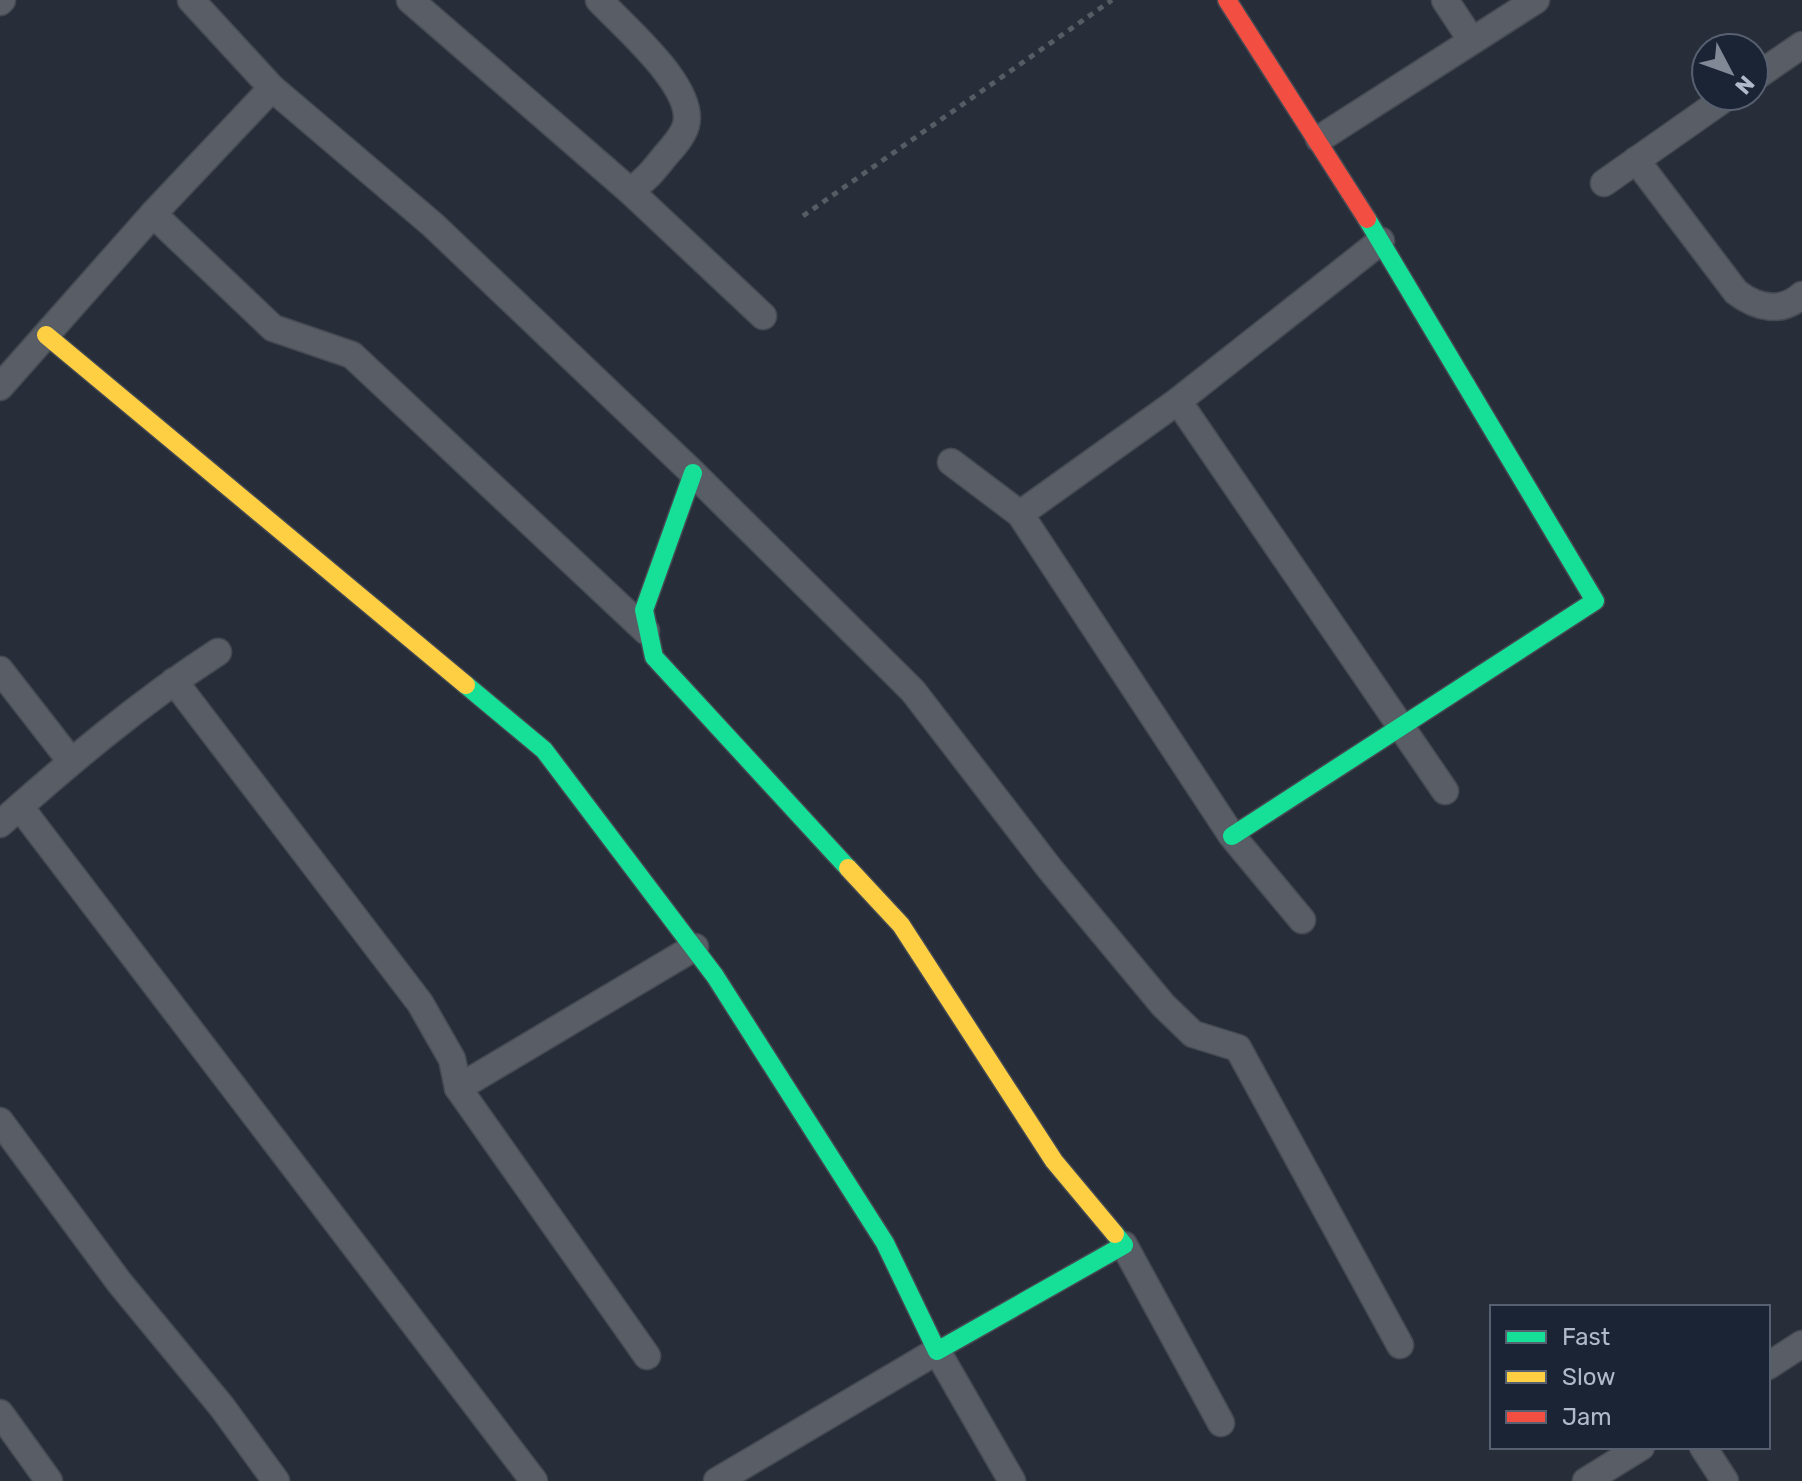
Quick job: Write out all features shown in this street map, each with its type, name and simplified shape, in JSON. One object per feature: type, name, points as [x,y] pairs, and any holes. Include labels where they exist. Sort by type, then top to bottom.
[{"type":"street","points":[[191,0],[272,88],[433,225],[693,473],[913,691],[1050,869],[1163,1005],[1193,1034],[1238,1048],[1400,1345]]},
{"type":"street","points":[[410,0],[630,191],[763,316]]},
{"type":"street","points":[[599,0],[674,80],[685,102],[686,124],[674,145],[646,180],[630,191]]},
{"type":"street","points":[[1227,0],[1319,139],[1595,601],[1232,836]]},
{"type":"street","points":[[1445,0],[1472,41]]},
{"type":"street","points":[[1319,139],[1536,0]]},
{"type":"street","points":[[1770,67],[1802,45]]},
{"type":"street","points":[[0,387],[153,214],[272,88]]},
{"type":"street","points":[[1604,183],[1705,112]]},
{"type":"street","points":[[1636,160],[1736,292],[1748,302],[1771,309],[1794,302],[1802,295]]},
{"type":"street","points":[[153,214],[273,328],[352,355],[646,631]]},
{"type":"street","points":[[1020,514],[1178,401],[1381,241]]},
{"type":"street","points":[[46,335],[544,750],[695,947],[885,1243],[937,1351],[1012,1481]]},
{"type":"street","points":[[1178,401],[1445,791]]},
{"type":"street","points":[[951,462],[1020,514],[1232,836],[1302,920]]},
{"type":"street","points":[[693,473],[644,610],[646,631],[654,657],[901,925],[1054,1161],[1124,1245],[1221,1423]]},
{"type":"street","points":[[218,652],[174,681],[70,760],[10,815],[534,1481]]},
{"type":"street","points":[[0,670],[70,760]]},
{"type":"street","points":[[174,681],[420,1003],[452,1059],[458,1088],[647,1356]]},
{"type":"street","points":[[458,1088],[695,947]]},
{"type":"street","points":[[0,1121],[119,1282],[222,1407],[276,1481]]},
{"type":"street","points":[[717,1481],[1015,1304],[1124,1245]]},
{"type":"street","points":[[1770,1365],[1802,1344]]},
{"type":"street","points":[[0,1413],[49,1481]]},
{"type":"street","points":[[1586,1481],[1638,1449]]},
{"type":"street","points":[[1704,1449],[1725,1481]]},
{"type":"path","points":[[803,216],[1112,0]]},
{"type":"traffic: fast","points":[[1232,836],[1595,601],[1367,219]]},
{"type":"traffic: fast","points":[[693,473],[644,610],[654,657],[848,868]]},
{"type":"traffic: fast","points":[[466,685],[544,750],[715,976],[885,1243],[937,1351],[1124,1245],[1115,1234]]},
{"type":"traffic: slow","points":[[46,335],[466,685]]},
{"type":"traffic: slow","points":[[848,868],[901,925],[1054,1161],[1115,1234]]},
{"type":"traffic: jam","points":[[1227,0],[1367,219]]}]
